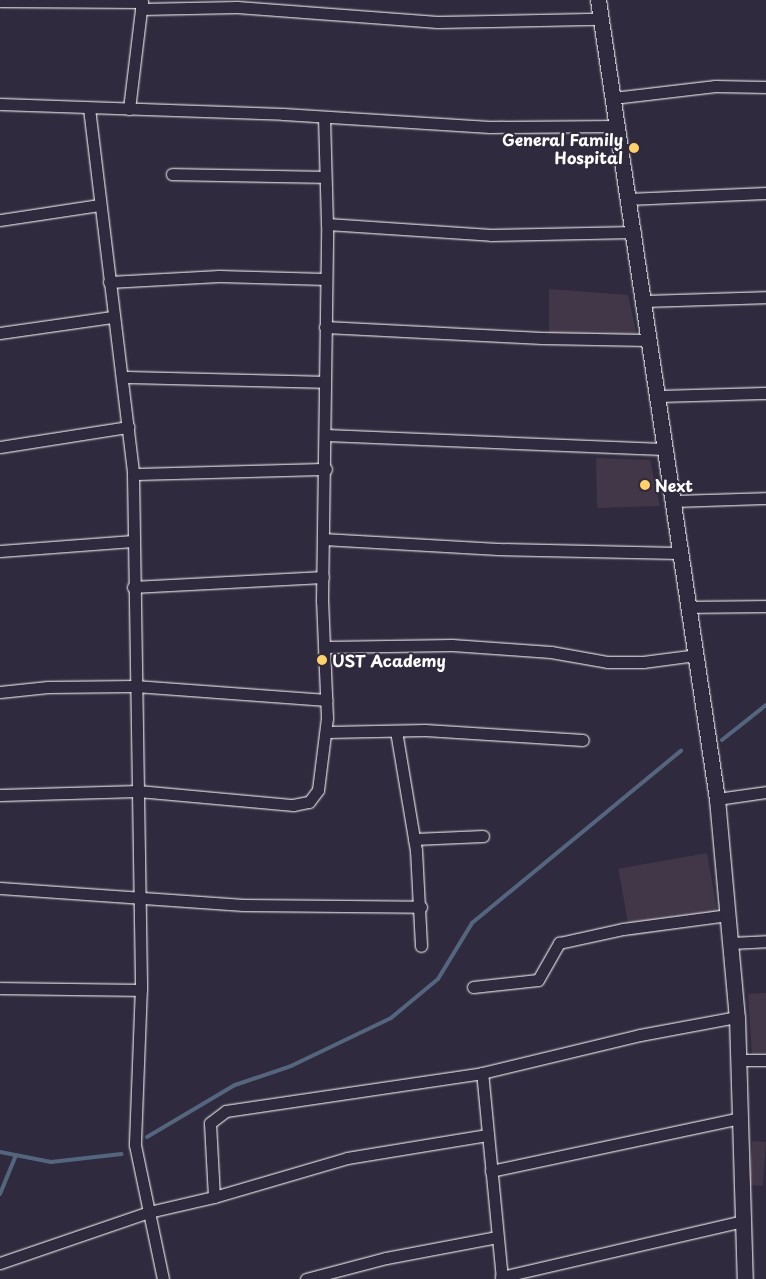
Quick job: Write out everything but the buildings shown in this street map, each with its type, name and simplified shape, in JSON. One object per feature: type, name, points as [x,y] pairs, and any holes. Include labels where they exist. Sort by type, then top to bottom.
[{"type":"main road","points":[[598,0],[628,199],[635,232],[647,340],[717,799],[731,943],[739,1060],[745,1279]]},
{"type":"street","points":[[0,1],[236,7],[437,22],[600,19]]},
{"type":"street","points":[[128,109],[142,4]]},
{"type":"street","points":[[613,98],[715,86],[766,87]]},
{"type":"street","points":[[0,104],[481,126],[617,126]]},
{"type":"street","points":[[89,108],[112,317],[123,378],[133,474],[133,588],[141,990],[135,1146],[163,1279]]},
{"type":"street","points":[[0,795],[138,791],[293,805],[309,802],[318,790],[327,732],[323,577],[326,469],[325,327],[327,224],[324,118]]},
{"type":"street","points":[[172,174],[325,177]]},
{"type":"street","points":[[628,199],[766,193]]},
{"type":"street","points":[[0,220],[99,205]]},
{"type":"street","points":[[327,224],[492,235],[635,232]]},
{"type":"street","points":[[109,282],[219,276],[326,279]]},
{"type":"street","points":[[642,301],[766,297]]},
{"type":"street","points":[[0,333],[112,317]]},
{"type":"street","points":[[325,327],[533,338],[647,340]]},
{"type":"street","points":[[123,378],[325,382]]},
{"type":"street","points":[[656,396],[766,393]]},
{"type":"street","points":[[0,447],[128,426]]},
{"type":"street","points":[[326,435],[663,449]]},
{"type":"street","points":[[133,474],[326,469]]},
{"type":"street","points":[[672,501],[766,498]]},
{"type":"street","points":[[323,539],[498,549],[678,553]]},
{"type":"street","points":[[0,551],[133,541]]},
{"type":"street","points":[[133,588],[323,577]]},
{"type":"street","points":[[687,607],[766,606]]},
{"type":"street","points":[[325,647],[452,645],[643,662],[696,655]]},
{"type":"street","points":[[0,692],[48,687],[135,686],[326,700]]},
{"type":"street","points":[[327,732],[425,730],[583,740]]},
{"type":"street","points":[[396,731],[414,839],[421,907],[421,946]]},
{"type":"street","points":[[717,799],[766,792]]},
{"type":"street","points":[[414,839],[483,836]]},
{"type":"street","points":[[0,888],[243,905],[421,907]]},
{"type":"street","points":[[473,987],[538,980],[559,943],[623,929],[728,915]]},
{"type":"street","points":[[731,943],[766,941]]},
{"type":"street","points":[[0,988],[141,990]]},
{"type":"street","points":[[214,1197],[210,1124],[226,1111],[482,1073],[640,1035],[736,1017]]},
{"type":"street","points":[[739,1060],[766,1060]]},
{"type":"street","points":[[482,1073],[502,1278],[743,1221]]},
{"type":"street","points":[[491,1170],[741,1118]]},
{"type":"street","points":[[0,1263],[149,1212],[214,1197],[347,1158],[488,1135]]},
{"type":"street","points":[[306,1279],[386,1258],[497,1237]]},
{"type":"shaded area","points":[[549,289],[628,295],[637,336],[549,336]]},
{"type":"shaded area","points":[[596,458],[650,460],[660,506],[597,508]]},
{"type":"shaded area","points":[[707,853],[719,921],[630,937],[618,869]]},
{"type":"shaded area","points":[[766,993],[766,1054],[752,1055],[748,994]]},
{"type":"shaded area","points":[[752,1141],[766,1142],[763,1186],[749,1185]]},
{"type":"waterway","points":[[722,740],[766,705]]},
{"type":"waterway","points":[[147,1137],[235,1085],[291,1066],[391,1018],[438,979],[472,923],[681,751]]},
{"type":"waterway","points":[[0,1152],[51,1162],[122,1154]]},
{"type":"waterway","points":[[0,1194],[16,1155]]},
{"type":"place","name":"General Family Hospital","points":[[634,148]]},
{"type":"place","name":"Next","points":[[645,485]]},
{"type":"place","name":"UST Academy","points":[[322,660]]}]
